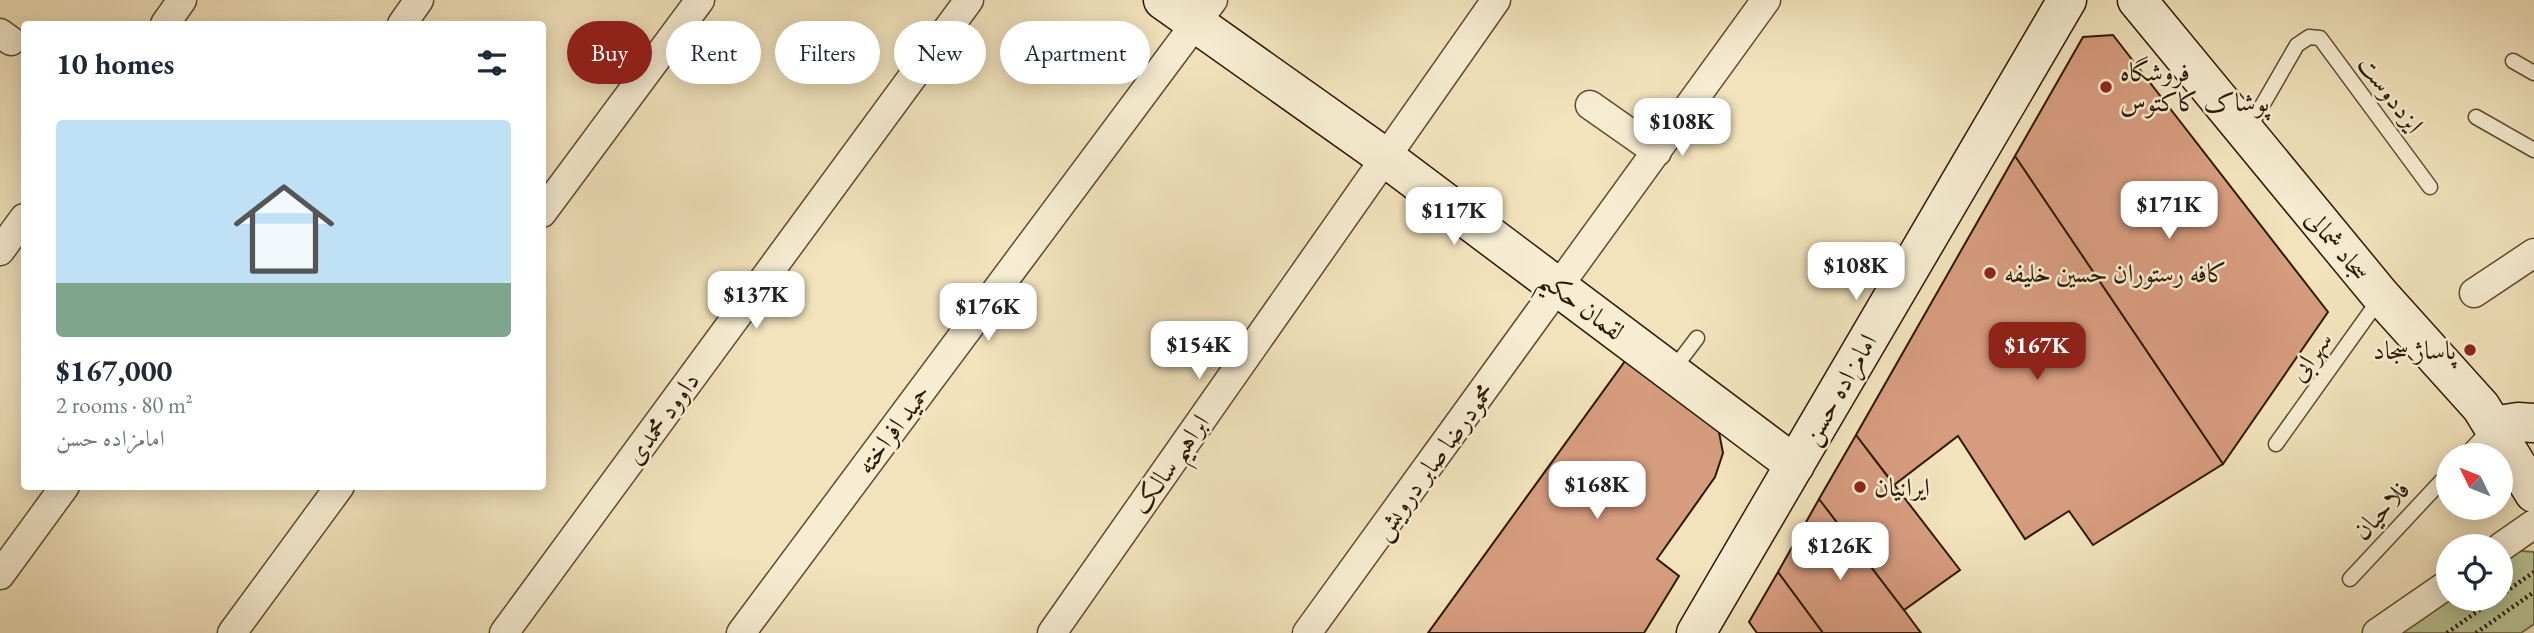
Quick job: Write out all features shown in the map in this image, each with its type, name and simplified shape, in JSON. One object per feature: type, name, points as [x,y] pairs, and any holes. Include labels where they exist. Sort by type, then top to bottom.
[{"type":"main road","name":"لقمان حکیم","points":[[1163,0],[1204,12],[1385,158],[1795,465]]},
{"type":"main road","name":"امامزاده حسن","points":[[1696,633],[2067,0]]},
{"type":"main road","name":"سجاد شمالی","points":[[2137,0],[2381,296],[2481,407],[2534,493]]},
{"type":"main road","points":[[2493,426],[2518,422],[2534,423]]},
{"type":"street","points":[[166,21],[182,0]]},
{"type":"street","points":[[403,21],[419,0]]},
{"type":"street","points":[[546,209],[701,0]]},
{"type":"street","name":"داوود محمدی","points":[[504,633],[969,0]]},
{"type":"street","name":"ابراهیم سالک","points":[[1052,633],[1496,0]]},
{"type":"street","name":"محمودرضا صابر درویش","points":[[1307,633],[1766,0]]},
{"type":"street","name":"حمید افراخته","points":[[741,633],[1204,12]]},
{"type":"street","points":[[1590,105],[1657,152]]},
{"type":"street","points":[[0,251],[21,222]]},
{"type":"street","points":[[2474,293],[2534,253]]},
{"type":"street","points":[[0,575],[62,490]]},
{"type":"street","points":[[232,633],[337,490]]},
{"type":"street","points":[[2513,539],[2534,524]]},
{"type":"street","points":[[2377,633],[2436,592]]},
{"type":"lane","name":"ایزددوست","points":[[2245,134],[2297,45],[2309,37],[2320,38],[2430,187]]},
{"type":"lane","points":[[2513,61],[2534,73]]},
{"type":"lane","points":[[2476,117],[2534,150]]},
{"type":"lane","name":"سهرابی","points":[[2276,444],[2381,296]]},
{"type":"lane","points":[[1671,372],[1697,338]]},
{"type":"lane","points":[[2477,443],[2493,426]]},
{"type":"lane","name":"فلاحیان","points":[[2350,579],[2436,487]]},
{"type":"path","points":[[2513,587],[2534,572]]},
{"type":"path","points":[[2476,633],[2534,592]]},
{"type":"path","points":[[2447,633],[2478,611]]},
{"type":"green space","points":[[2513,550],[2534,552],[2534,624],[2521,633],[2390,633],[2436,605],[2436,611],[2513,611]]},
{"type":"building","points":[[2113,35],[2328,312],[2223,464],[2015,156],[2083,37]]},
{"type":"building","points":[[2015,156],[2223,464],[2093,545],[2069,511],[2025,539],[1958,436],[1894,485],[1856,435]]},
{"type":"building","points":[[1628,357],[1718,427],[1723,453],[1715,477],[1657,559],[1679,576],[1644,633],[1428,633]]},
{"type":"building","points":[[1856,435],[1960,570],[1904,610],[1819,499]]},
{"type":"building","points":[[1819,499],[1921,633],[1823,633],[1778,572]]},
{"type":"building","points":[[1778,572],[1823,633],[1757,633],[1749,622]]},
{"type":"place","name":"فروشگاه پوشاک کاکتوس","points":[[2106,87]]},
{"type":"place","name":"کافه رستوران حسین خلیفه","points":[[1990,273]]},
{"type":"place","name":"پاساژ سجاد","points":[[2470,350]]},
{"type":"place","name":"ایرانیان","points":[[1860,487]]}]
